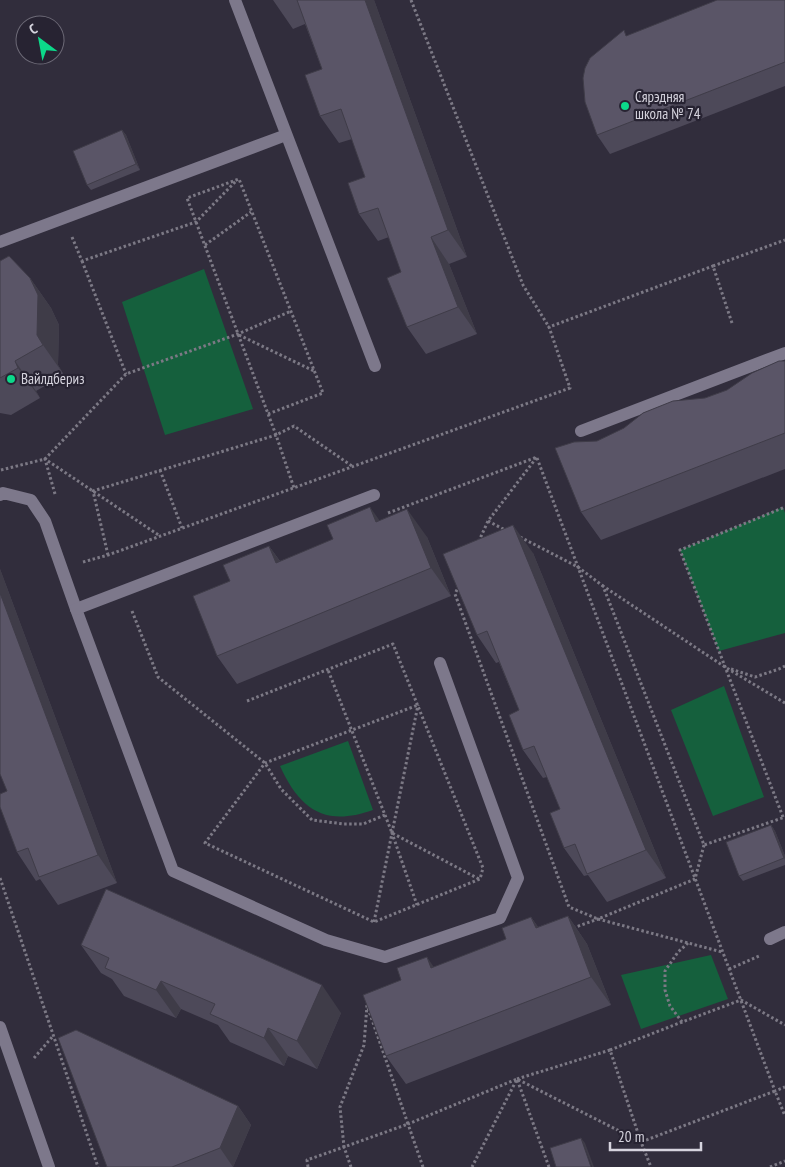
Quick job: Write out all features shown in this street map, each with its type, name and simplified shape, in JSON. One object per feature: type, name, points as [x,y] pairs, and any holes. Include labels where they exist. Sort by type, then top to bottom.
[{"type":"lane","points":[[235,0],[375,366]]},
{"type":"lane","points":[[0,242],[286,135]]},
{"type":"lane","points":[[582,432],[785,353]]},
{"type":"lane","points":[[0,494],[31,500],[45,521],[173,871],[326,940],[385,957],[500,918],[518,878],[440,664]]},
{"type":"lane","points":[[76,609],[374,495]]},
{"type":"lane","points":[[770,938],[785,932]]},
{"type":"lane","points":[[0,1027],[49,1167]]},
{"type":"path","points":[[76,564],[108,555],[570,388],[548,327],[522,285],[411,0]]},
{"type":"path","points":[[239,179],[323,393],[268,414]]},
{"type":"path","points":[[239,179],[187,198],[294,488]]},
{"type":"path","points":[[82,261],[196,222],[239,179]]},
{"type":"path","points":[[204,245],[251,212]]},
{"type":"path","points":[[63,240],[72,237],[126,374]]},
{"type":"path","points":[[548,327],[785,240]]},
{"type":"path","points":[[713,266],[732,323]]},
{"type":"path","points":[[0,470],[45,459],[126,374],[238,334],[290,311]]},
{"type":"path","points":[[238,334],[314,371]]},
{"type":"path","points":[[93,491],[276,435],[294,426],[353,466]]},
{"type":"path","points":[[380,516],[537,457]]},
{"type":"path","points":[[475,548],[488,521],[537,457]]},
{"type":"path","points":[[537,457],[785,1116]]},
{"type":"path","points":[[45,459],[160,536]]},
{"type":"path","points":[[45,459],[56,498]]},
{"type":"path","points":[[160,470],[182,528]]},
{"type":"path","points":[[93,491],[108,555]]},
{"type":"path","points":[[704,845],[784,816],[680,550],[784,507],[785,512]]},
{"type":"path","points":[[488,521],[578,567],[603,586],[725,667],[785,703]]},
{"type":"path","points":[[459,585],[455,594],[570,907],[598,919],[722,952]]},
{"type":"path","points":[[603,586],[704,845],[695,879]]},
{"type":"path","points":[[131,609],[158,677],[265,763],[282,789],[312,820],[363,824],[385,815]]},
{"type":"path","points":[[247,701],[394,644],[483,868],[480,879]]},
{"type":"path","points":[[725,667],[755,677],[779,670],[785,666]]},
{"type":"path","points":[[328,670],[418,904]]},
{"type":"path","points":[[374,922],[418,705]]},
{"type":"path","points":[[418,705],[265,763],[205,843],[374,922],[480,879]]},
{"type":"path","points":[[392,833],[480,879]]},
{"type":"path","points":[[0,878],[98,1167]]},
{"type":"path","points":[[570,929],[695,879]]},
{"type":"path","points":[[682,1022],[670,1006],[665,990],[665,971],[678,952],[688,943]]},
{"type":"path","points":[[308,1167],[307,1160],[408,1124],[517,1079],[610,1050],[741,1000]]},
{"type":"path","points":[[741,1000],[785,1025]]},
{"type":"path","points":[[367,1005],[376,1002]]},
{"type":"path","points":[[367,1005],[423,1167]]},
{"type":"path","points":[[351,1167],[344,1147],[340,1107],[364,1045],[367,1005]]},
{"type":"path","points":[[610,1050],[651,1167]]},
{"type":"path","points":[[517,1079],[641,1142],[785,1087]]},
{"type":"path","points":[[472,1167],[517,1079]]},
{"type":"path","points":[[517,1079],[549,1167]]},
{"type":"path","points":[[770,1167],[785,1161]]},
{"type":"green space","points":[[204,269],[253,409],[165,435],[122,302]]},
{"type":"green space","points":[[783,507],[785,513],[785,633],[719,651],[680,550]]},
{"type":"green space","points":[[724,686],[764,797],[713,816],[671,710]]},
{"type":"green space","points":[[348,741],[373,810],[356,815],[341,816],[328,815],[316,811],[296,794],[280,766]]},
{"type":"green space","points":[[711,955],[728,999],[641,1029],[621,975]]},
{"type":"building","points":[[297,0],[365,0],[448,230],[431,237],[458,307],[407,327],[387,278],[401,272],[378,208],[359,214],[348,183],[365,177],[341,109],[320,116],[305,75],[322,69]]},
{"type":"building","points":[[717,0],[785,0],[785,62],[597,135],[585,102],[583,78],[590,58],[624,30],[626,36]]},
{"type":"building","points":[[122,130],[136,164],[87,185],[73,151]]},
{"type":"building","points":[[9,256],[30,278],[38,295],[37,335],[43,345],[15,361],[18,368],[0,378],[0,261]]},
{"type":"building","points":[[779,361],[785,361],[785,433],[581,512],[555,448],[574,442],[597,441],[624,428],[643,413],[673,401],[705,398],[727,390],[752,373]]},
{"type":"building","points":[[370,507],[376,522],[407,509],[431,568],[217,656],[193,596],[230,581],[223,565],[269,546],[276,563],[333,539],[327,525]]},
{"type":"building","points":[[513,525],[646,850],[587,874],[575,844],[564,848],[550,813],[560,809],[534,746],[523,750],[509,715],[519,710],[487,631],[477,635],[443,554]]},
{"type":"building","points":[[0,593],[98,855],[39,877],[28,848],[17,852],[0,807],[0,794],[7,791],[0,774]]},
{"type":"building","points":[[771,825],[784,858],[739,876],[726,842]]},
{"type":"building","points":[[106,889],[322,985],[297,1041],[268,1028],[264,1038],[210,1014],[215,1004],[161,981],[156,990],[105,968],[109,958],[81,945]]},
{"type":"building","points":[[568,916],[591,977],[386,1056],[363,995],[401,980],[397,968],[427,957],[431,968],[506,939],[502,928],[531,917],[536,928]]},
{"type":"building","points":[[76,1030],[238,1106],[220,1148],[172,1167],[107,1167],[58,1038]]},
{"type":"building","points":[[581,1138],[591,1167],[556,1167],[550,1148]]},
{"type":"place","name":"Сярэдняя школа № 74","points":[[625,106]]},
{"type":"place","name":"Вайлдбериз","points":[[11,379]]}]
